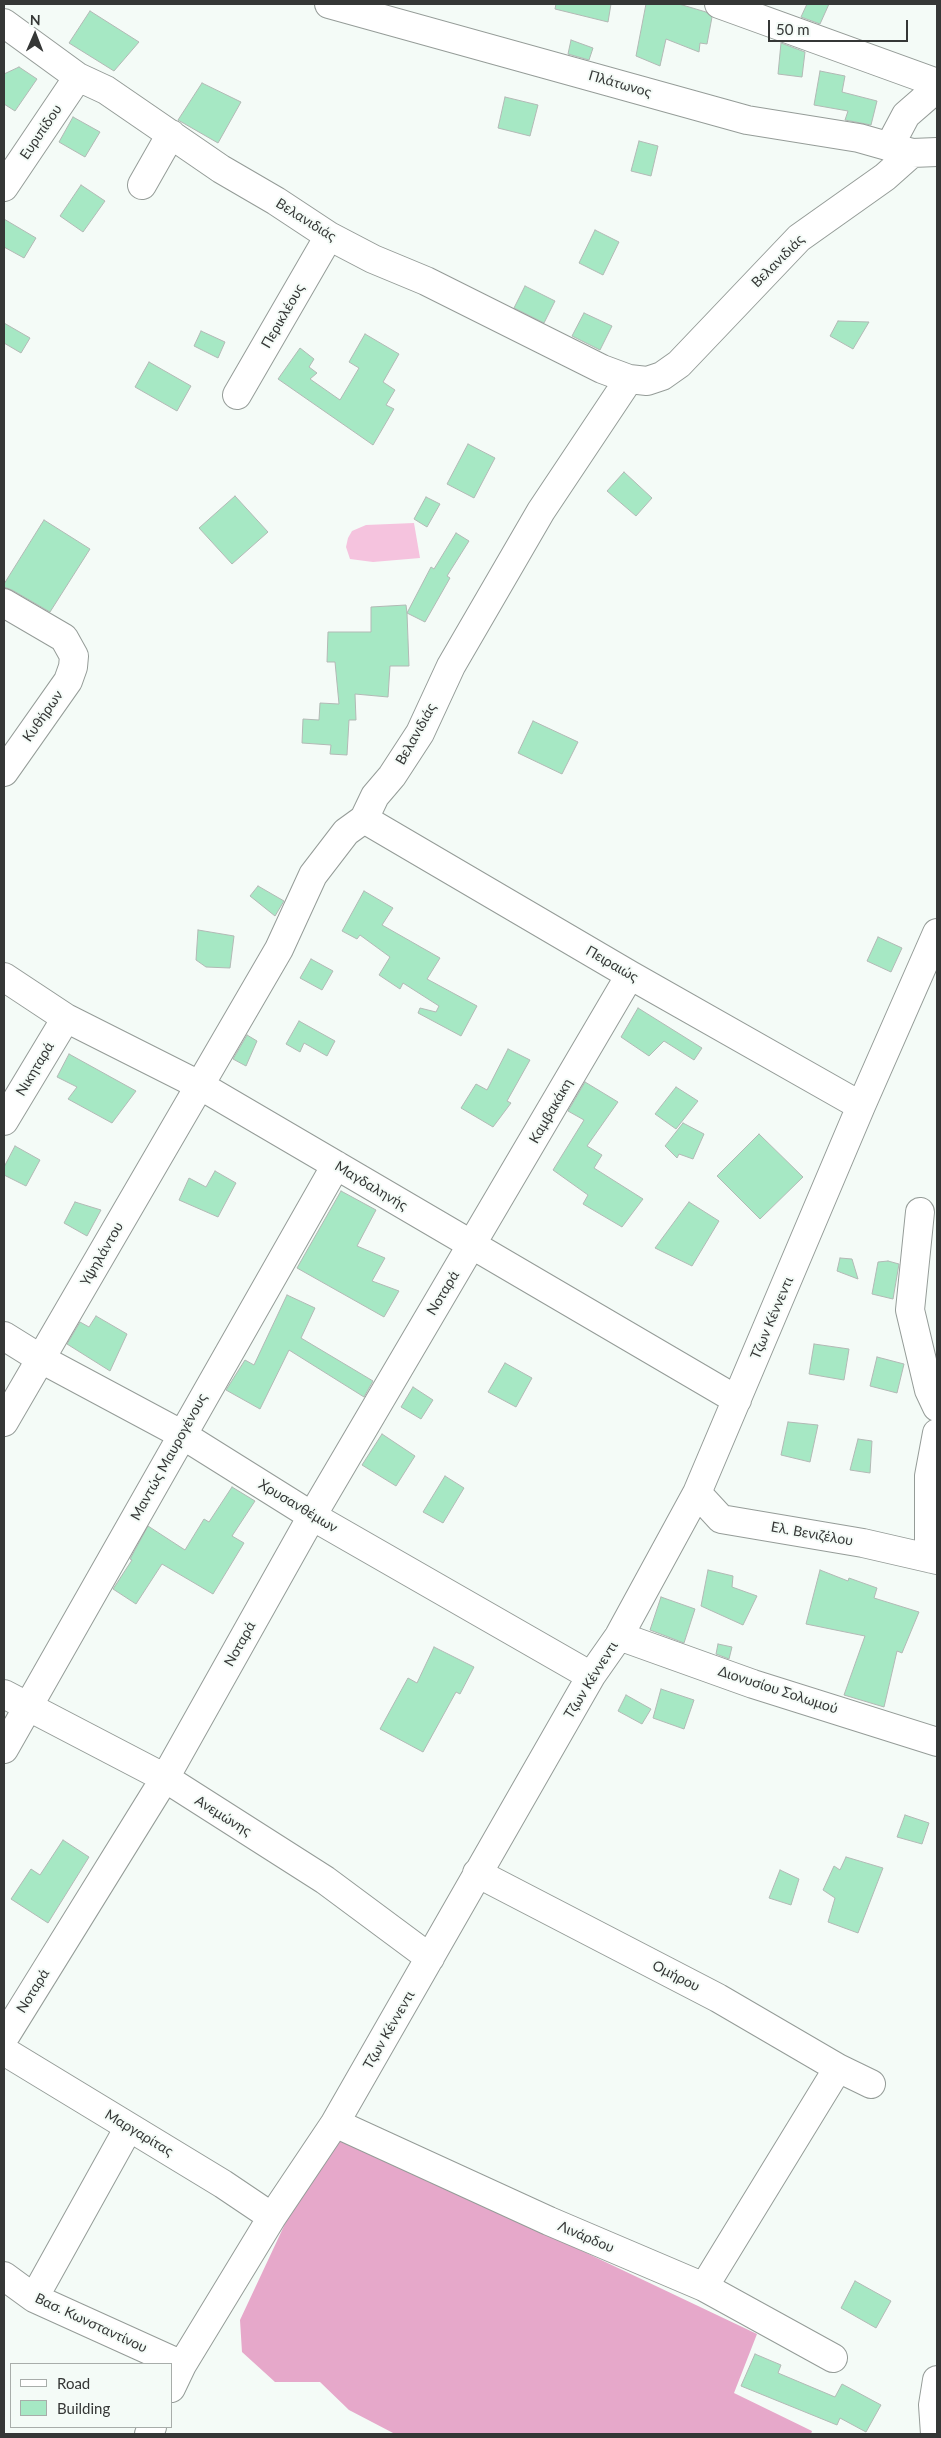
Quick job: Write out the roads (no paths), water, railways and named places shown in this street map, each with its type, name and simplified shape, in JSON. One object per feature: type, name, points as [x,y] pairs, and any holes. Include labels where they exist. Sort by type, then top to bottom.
[{"type":"street","name":"Πλάτωνος","points":[[329,4],[748,120],[850,136],[913,151]]},
{"type":"street","points":[[719,4],[937,83]]},
{"type":"street","name":"Βελανιδιάς","points":[[4,23],[78,77],[106,90],[221,169],[276,201],[329,236],[373,259],[426,281],[602,369],[629,378],[647,381],[662,376],[679,364],[799,238],[885,177],[913,151]]},
{"type":"street","name":"Ευριπίδου","points":[[4,187],[78,77]]},
{"type":"street","points":[[913,151],[906,115],[937,88]]},
{"type":"street","points":[[142,185],[172,134]]},
{"type":"street","name":"Περικλέους","points":[[236,395],[329,236]]},
{"type":"street","name":"Βελανιδιάς","points":[[201,1086],[279,949],[313,875],[346,832],[364,819],[375,796],[392,776],[420,732],[451,666],[541,511],[629,378]]},
{"type":"street","name":"Κυθήρων","points":[[4,603],[64,638],[74,656],[73,668],[68,680],[4,772]]},
{"type":"street","name":"Πειραιώς","points":[[364,819],[630,975],[861,1106]]},
{"type":"street","name":"Τζων Κέννεντι","points":[[177,2377],[272,2217],[335,2123],[591,1676],[618,1636],[697,1493],[861,1106],[937,933]]},
{"type":"street","name":"Καμβακάκη","points":[[471,1246],[630,975]]},
{"type":"street","name":"Μαγδαληνής","points":[[4,977],[66,1018],[201,1086],[471,1246],[737,1400]]},
{"type":"street","name":"Νικηταρά","points":[[4,1120],[66,1018]]},
{"type":"street","name":"Υψηλάντου","points":[[4,1422],[201,1086]]},
{"type":"street","name":"Μαντώς Μαυρογένους","points":[[4,1749],[181,1434],[336,1165]]},
{"type":"street","points":[[920,1212],[910,1310],[930,1390],[937,1407]]},
{"type":"street","name":"Νοταρά","points":[[4,2038],[165,1778],[312,1516],[471,1246]]},
{"type":"street","name":"Χρυσανθέμων","points":[[4,1336],[41,1359],[181,1434],[312,1516],[591,1676]]},
{"type":"street","points":[[935,1560],[929,1542],[929,1476],[937,1433]]},
{"type":"street","name":"Ελ. Βενιζέλου","points":[[697,1493],[721,1519],[863,1543],[935,1560]]},
{"type":"street","name":"Διονυσίου Σολωμού","points":[[618,1636],[753,1684],[937,1742]]},
{"type":"street","name":"Ανεμώνης","points":[[4,1694],[165,1778],[325,1880],[430,1958]]},
{"type":"street","name":"Ομήρου","points":[[477,1873],[718,1998],[838,2068],[872,2084]]},
{"type":"street","name":"Μαργαρίτας","points":[[4,2052],[223,2184],[272,2217]]},
{"type":"street","points":[[704,2287],[838,2068]]},
{"type":"street","name":"Λινάρδου","points":[[335,2123],[540,2217],[704,2287],[833,2358]]},
{"type":"street","points":[[34,2298],[129,2127]]},
{"type":"street","name":"Βασ. Κωνσταντίνου","points":[[4,2276],[34,2298],[152,2363]]},
{"type":"street","points":[[935,2434],[933,2405],[937,2380]]}]
